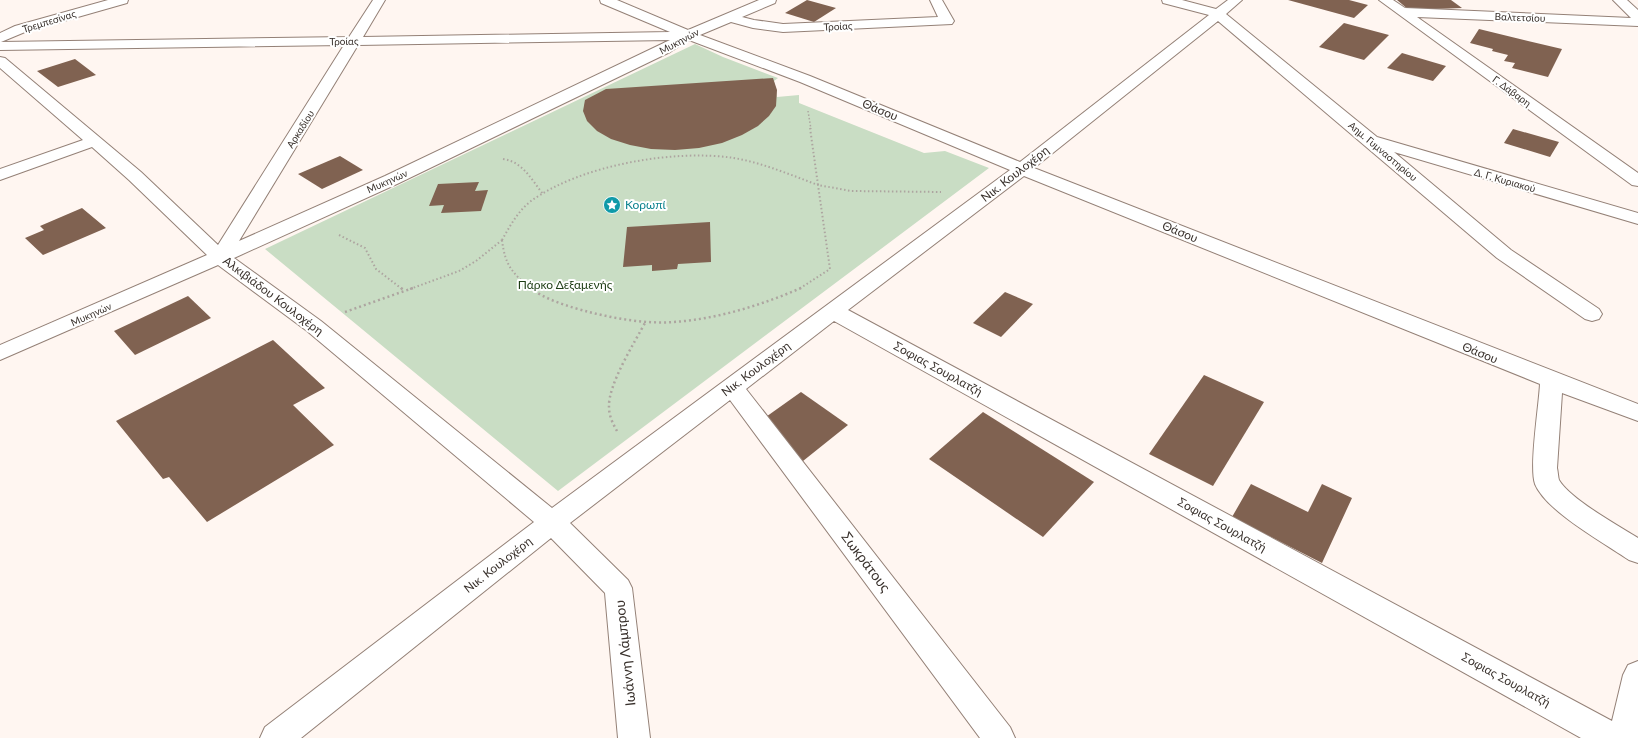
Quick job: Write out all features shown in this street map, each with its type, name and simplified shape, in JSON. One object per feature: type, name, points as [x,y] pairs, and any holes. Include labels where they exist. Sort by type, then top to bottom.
[{"type":"street","name":"Τρεμπεσίνας","points":[[0,38],[20,30],[122,0]]},
{"type":"street","name":"Αρκαδίου","points":[[220,257],[356,40],[379,0]]},
{"type":"street","name":"Θάσου","points":[[606,0],[688,36],[805,79],[1022,169],[1501,361],[1638,413]]},
{"type":"street","name":"Μυκηνών","points":[[0,353],[220,257],[433,160],[665,49],[688,36],[770,0]]},
{"type":"street","name":"Τροίας","points":[[730,17],[754,24],[783,28],[948,21],[936,0]]},
{"type":"street","name":"Αημ. Γυμναστηρίου","points":[[1168,0],[1219,14],[1230,25],[1371,141],[1504,254],[1592,314]]},
{"type":"street","name":"Νικ. Κουλοχέρη","points":[[276,738],[552,522],[1022,169],[1236,0]]},
{"type":"street","name":"Γ. Δάβαρη","points":[[1385,0],[1638,181]]},
{"type":"street","points":[[1620,0],[1638,17]]},
{"type":"street","name":"Βαλτετσίου","points":[[1402,12],[1638,22]]},
{"type":"street","name":"Τροίας","points":[[0,46],[688,36]]},
{"type":"street","name":"Αλκιβιάδου Κουλοχέρη","points":[[0,62],[135,176],[220,257],[314,326],[552,522]]},
{"type":"street","points":[[0,174],[94,141]]},
{"type":"street","name":"Δ. Γ. Κυριακού","points":[[1371,141],[1638,219]]},
{"type":"street","name":"Σοφιας Σουρλατζή","points":[[833,311],[1611,738]]},
{"type":"street","points":[[1552,380],[1545,468],[1546,483],[1558,497],[1574,510],[1638,552]]},
{"type":"street","name":"Σωκράτους","points":[[732,387],[999,738]]},
{"type":"street","name":"Ιωάννη Λάμπρου","points":[[552,522],[618,588],[634,738]]},
{"type":"street","points":[[1623,738],[1638,675]]},
{"type":"path","points":[[502,240],[505,259],[515,274],[530,288],[559,303],[588,312],[646,321],[674,322],[732,311],[766,301],[802,287],[830,269],[804,91],[805,79]]},
{"type":"path","points":[[370,302],[459,271],[476,261],[502,240],[518,214],[530,202],[575,178],[633,161],[690,157],[734,158],[761,164],[818,185],[851,191],[958,191],[990,193]]},
{"type":"path","points":[[308,216],[324,227],[365,248],[376,269],[405,290]]},
{"type":"path","points":[[641,456],[624,442],[616,430],[610,418],[609,405],[616,381],[646,321]]},
{"type":"green space","name":"Πάρκο Δεξαμενής","points":[[695,44],[723,57],[778,78],[774,81],[777,97],[799,95],[799,103],[924,153],[945,151],[989,168],[558,491],[265,249]]},
{"type":"building","points":[[807,0],[836,8],[814,22],[785,13]]},
{"type":"building","points":[[1288,0],[1349,0],[1368,5],[1354,18]]},
{"type":"building","points":[[1397,0],[1451,0],[1462,8],[1409,10]]},
{"type":"building","points":[[1344,23],[1389,35],[1364,60],[1319,47]]},
{"type":"building","points":[[1479,29],[1562,49],[1548,77],[1512,68],[1515,63],[1504,61],[1508,55],[1492,51],[1493,49],[1470,43]]},
{"type":"building","points":[[1402,53],[1446,66],[1433,81],[1387,68]]},
{"type":"building","points":[[75,59],[96,75],[58,87],[37,71]]},
{"type":"building","points":[[773,78],[777,90],[776,106],[769,116],[758,126],[742,135],[722,143],[699,148],[675,150],[651,149],[630,145],[611,139],[597,131],[587,121],[583,111],[585,100],[606,89]]},
{"type":"building","points":[[1513,129],[1559,142],[1550,157],[1504,143]]},
{"type":"building","points":[[340,156],[363,170],[322,189],[298,174]]},
{"type":"building","points":[[479,182],[475,191],[488,190],[481,211],[441,213],[444,205],[429,206],[438,184]]},
{"type":"building","points":[[82,208],[106,228],[43,255],[25,238],[44,230],[40,226]]},
{"type":"building","points":[[710,222],[711,262],[678,264],[677,269],[652,271],[652,265],[623,267],[627,227]]},
{"type":"building","points":[[1005,292],[1033,304],[1001,337],[973,323]]},
{"type":"building","points":[[188,296],[211,318],[135,355],[114,331]]},
{"type":"building","points":[[273,340],[325,388],[293,405],[334,445],[207,522],[169,477],[163,479],[116,421]]},
{"type":"building","points":[[1204,375],[1264,402],[1213,486],[1149,454]]},
{"type":"building","points":[[801,392],[848,425],[798,465],[763,419]]},
{"type":"building","points":[[983,412],[1094,482],[1043,537],[929,459]]},
{"type":"building","points":[[1251,484],[1308,512],[1322,484],[1352,498],[1322,563],[1232,517]]},
{"type":"place","name":"Κορωπί","points":[[612,205]]}]
